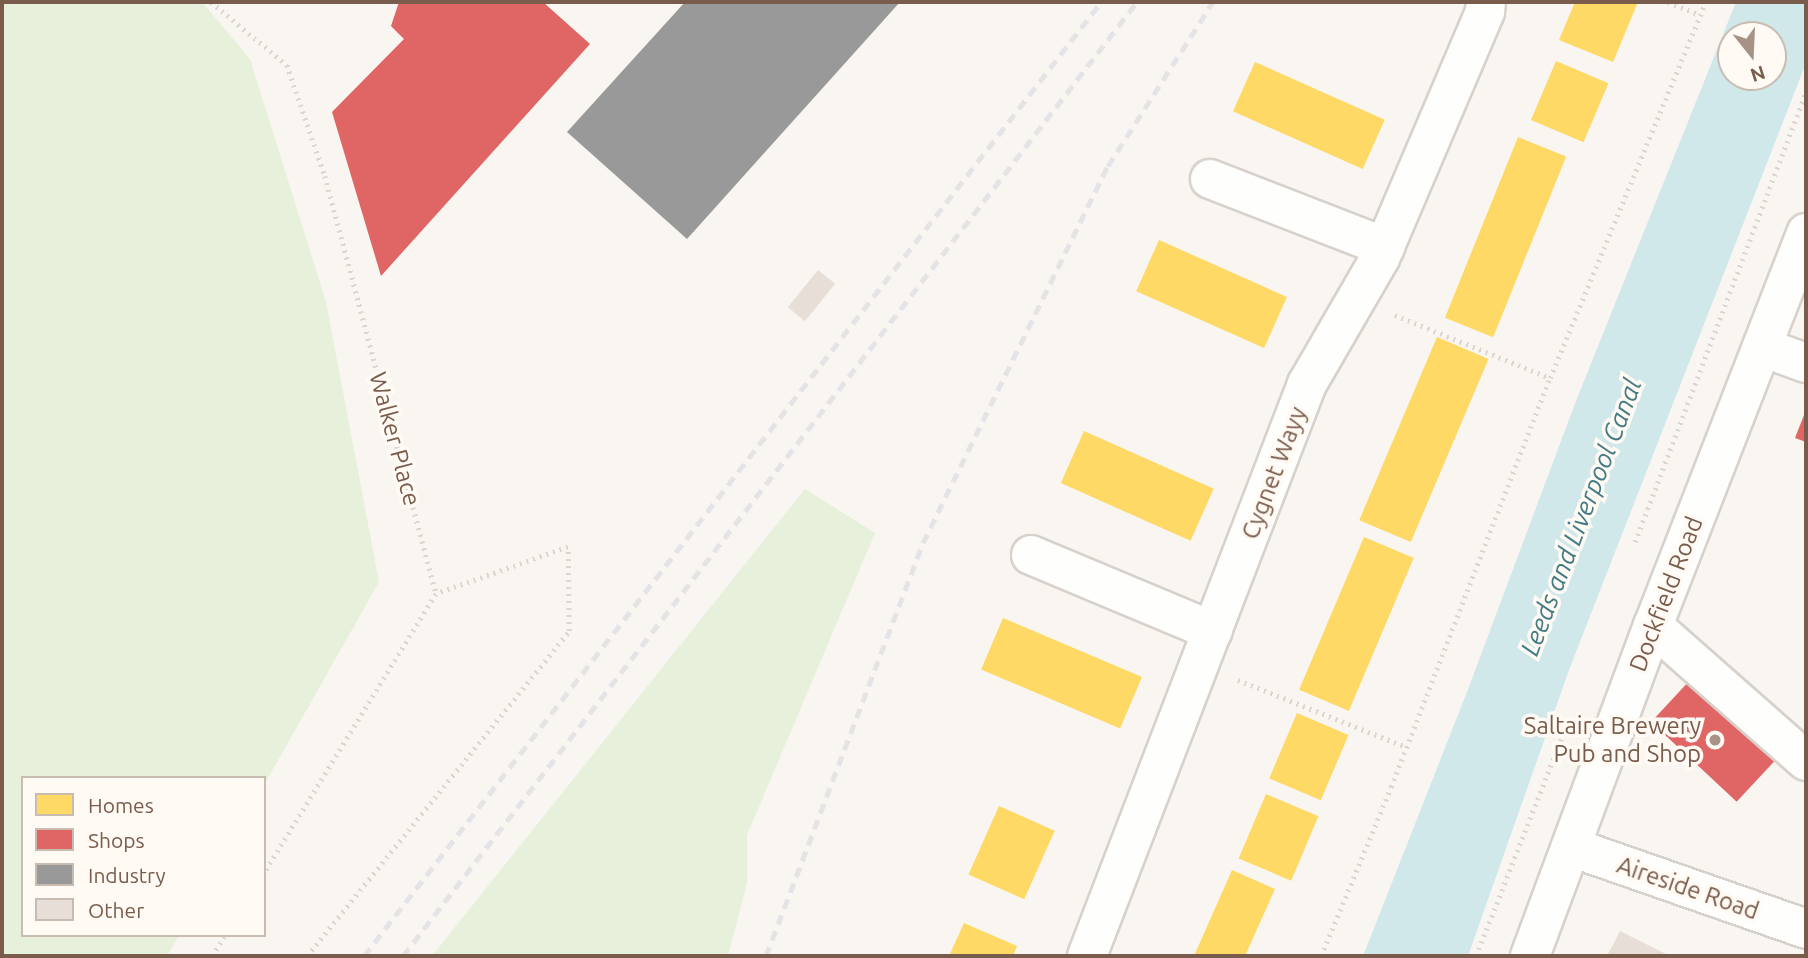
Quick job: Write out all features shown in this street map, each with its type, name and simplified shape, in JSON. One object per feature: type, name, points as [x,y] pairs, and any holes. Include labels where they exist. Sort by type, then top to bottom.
[{"type":"street","name":"Cygnet Wayy","points":[[1087,956],[1307,384],[1385,247],[1485,12],[1486,2]]},
{"type":"street","points":[[1210,179],[1385,247]]},
{"type":"street","name":"Dockfield Road","points":[[1530,956],[1653,626],[1806,233]]},
{"type":"street","points":[[1762,347],[1806,363]]},
{"type":"street","points":[[1031,555],[1206,648]]},
{"type":"street","points":[[1653,626],[1806,761]]},
{"type":"street","name":"Aireside Road","points":[[1570,847],[1806,929]]},
{"type":"path","name":"Walker Place","points":[[211,2],[288,65],[325,176],[436,594]]},
{"type":"path","points":[[1668,2],[1701,15]]},
{"type":"path","points":[[1321,956],[1550,378],[1706,2]]},
{"type":"path","points":[[1633,549],[1806,91]]},
{"type":"path","points":[[1357,299],[1550,378]]},
{"type":"path","points":[[266,871],[436,594],[568,547],[569,631],[307,956]]},
{"type":"path","points":[[1206,648],[1406,747]]},
{"type":"path","points":[[1476,956],[1564,730]]},
{"type":"path","points":[[212,956],[224,937]]},
{"type":"green space","points":[[2,2],[202,2],[250,59],[326,302],[379,582],[266,781],[266,776],[21,776],[21,937],[178,937],[167,956],[2,956]]},
{"type":"green space","points":[[805,489],[875,533],[747,835],[747,883],[728,956],[432,956]]},
{"type":"water","name":"Leeds and Liverpool Canal","points":[[1736,2],[1806,2],[1806,63],[1569,670],[1468,956],[1363,956],[1467,692],[1576,401],[1717,49],[1717,91],[1787,91],[1787,21],[1728,21]]},
{"type":"building: Homes","points":[[1575,2],[1638,2],[1613,62],[1559,40]]},
{"type":"building: Homes","points":[[1556,61],[1608,83],[1583,142],[1531,120]]},
{"type":"building: Homes","points":[[1255,62],[1385,120],[1363,169],[1233,111]]},
{"type":"building: Homes","points":[[1518,137],[1566,156],[1493,337],[1445,318]]},
{"type":"building: Homes","points":[[1159,240],[1287,297],[1264,348],[1136,291]]},
{"type":"building: Homes","points":[[1437,337],[1489,359],[1411,542],[1359,520]]},
{"type":"building: Homes","points":[[1084,431],[1214,489],[1191,541],[1061,483]]},
{"type":"building: Homes","points":[[1364,537],[1414,558],[1349,711],[1299,690]]},
{"type":"building: Homes","points":[[1003,618],[1142,677],[1120,729],[981,670]]},
{"type":"building: Homes","points":[[1297,713],[1349,735],[1321,800],[1269,778]]},
{"type":"building: Homes","points":[[1266,794],[1318,816],[1291,881],[1239,858]]},
{"type":"building: Homes","points":[[999,806],[1055,831],[1024,899],[968,875]]},
{"type":"building: Homes","points":[[1232,870],[1275,889],[1245,956],[1194,956]]},
{"type":"building: Homes","points":[[964,923],[1017,946],[1013,956],[949,956]]},
{"type":"building: Shops","points":[[399,2],[543,2],[590,44],[381,276],[332,112],[404,39],[391,26]]},
{"type":"building: Shops","points":[[1806,410],[1806,442],[1795,438]]},
{"type":"building: Shops","name":"Saltaire Brewery Pub and Shop","points":[[1692,678],[1778,758],[1737,802],[1651,722]]},
{"type":"building: Industry","points":[[685,2],[900,2],[687,239],[567,132]]},
{"type":"building: Other","points":[[818,270],[835,284],[805,321],[788,307]]},
{"type":"building: Other","points":[[1620,931],[1670,956],[1607,956]]},
{"type":"railway","points":[[364,956],[1101,2]]},
{"type":"railway","points":[[403,956],[1137,2]]},
{"type":"railway","points":[[766,956],[923,543],[1108,166],[1213,2]]},
{"type":"place","name":"Saltaire Brewery Pub and Shop","points":[[1715,740]]}]
